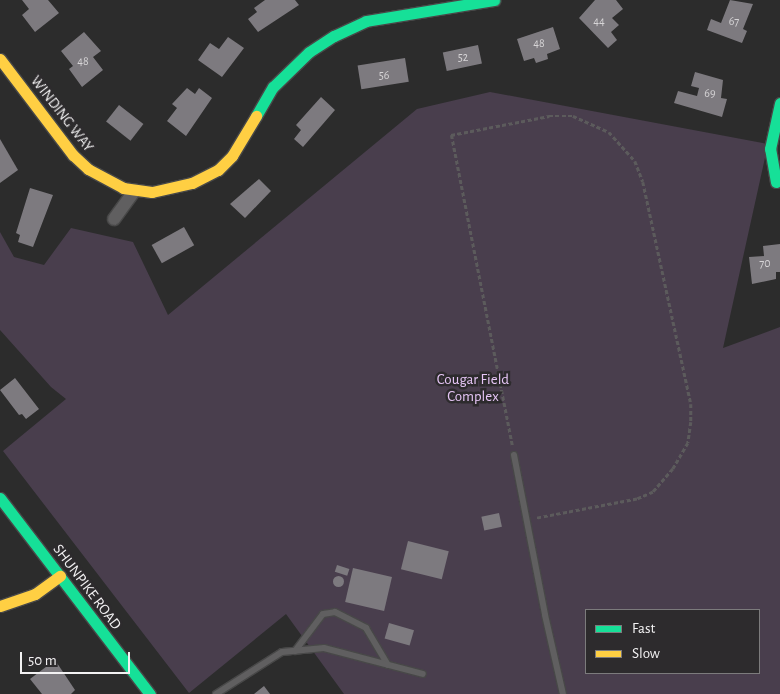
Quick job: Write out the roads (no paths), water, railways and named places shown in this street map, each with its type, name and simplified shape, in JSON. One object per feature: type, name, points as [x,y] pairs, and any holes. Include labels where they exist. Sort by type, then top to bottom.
[{"type":"street","points":[[114,219],[134,191],[172,189],[218,170],[232,156],[273,87],[309,52],[334,36],[366,22],[494,0]]},
{"type":"street","name":"WINDING WAY","points":[[0,60],[73,156],[104,180],[134,191]]},
{"type":"street","points":[[776,182],[770,149],[780,103]]},
{"type":"street","name":"SHUNPIKE ROAD","points":[[0,498],[150,694]]},
{"type":"street","points":[[0,606],[34,594],[60,576]]},
{"type":"lane","points":[[514,455],[545,615],[563,694]]},
{"type":"lane","points":[[295,651],[323,614],[335,612],[366,628],[389,666]]},
{"type":"lane","points":[[216,694],[282,652],[324,648],[423,674]]},
{"type":"park label","name":"Cougar Field Complex","points":[[473,388]]}]
